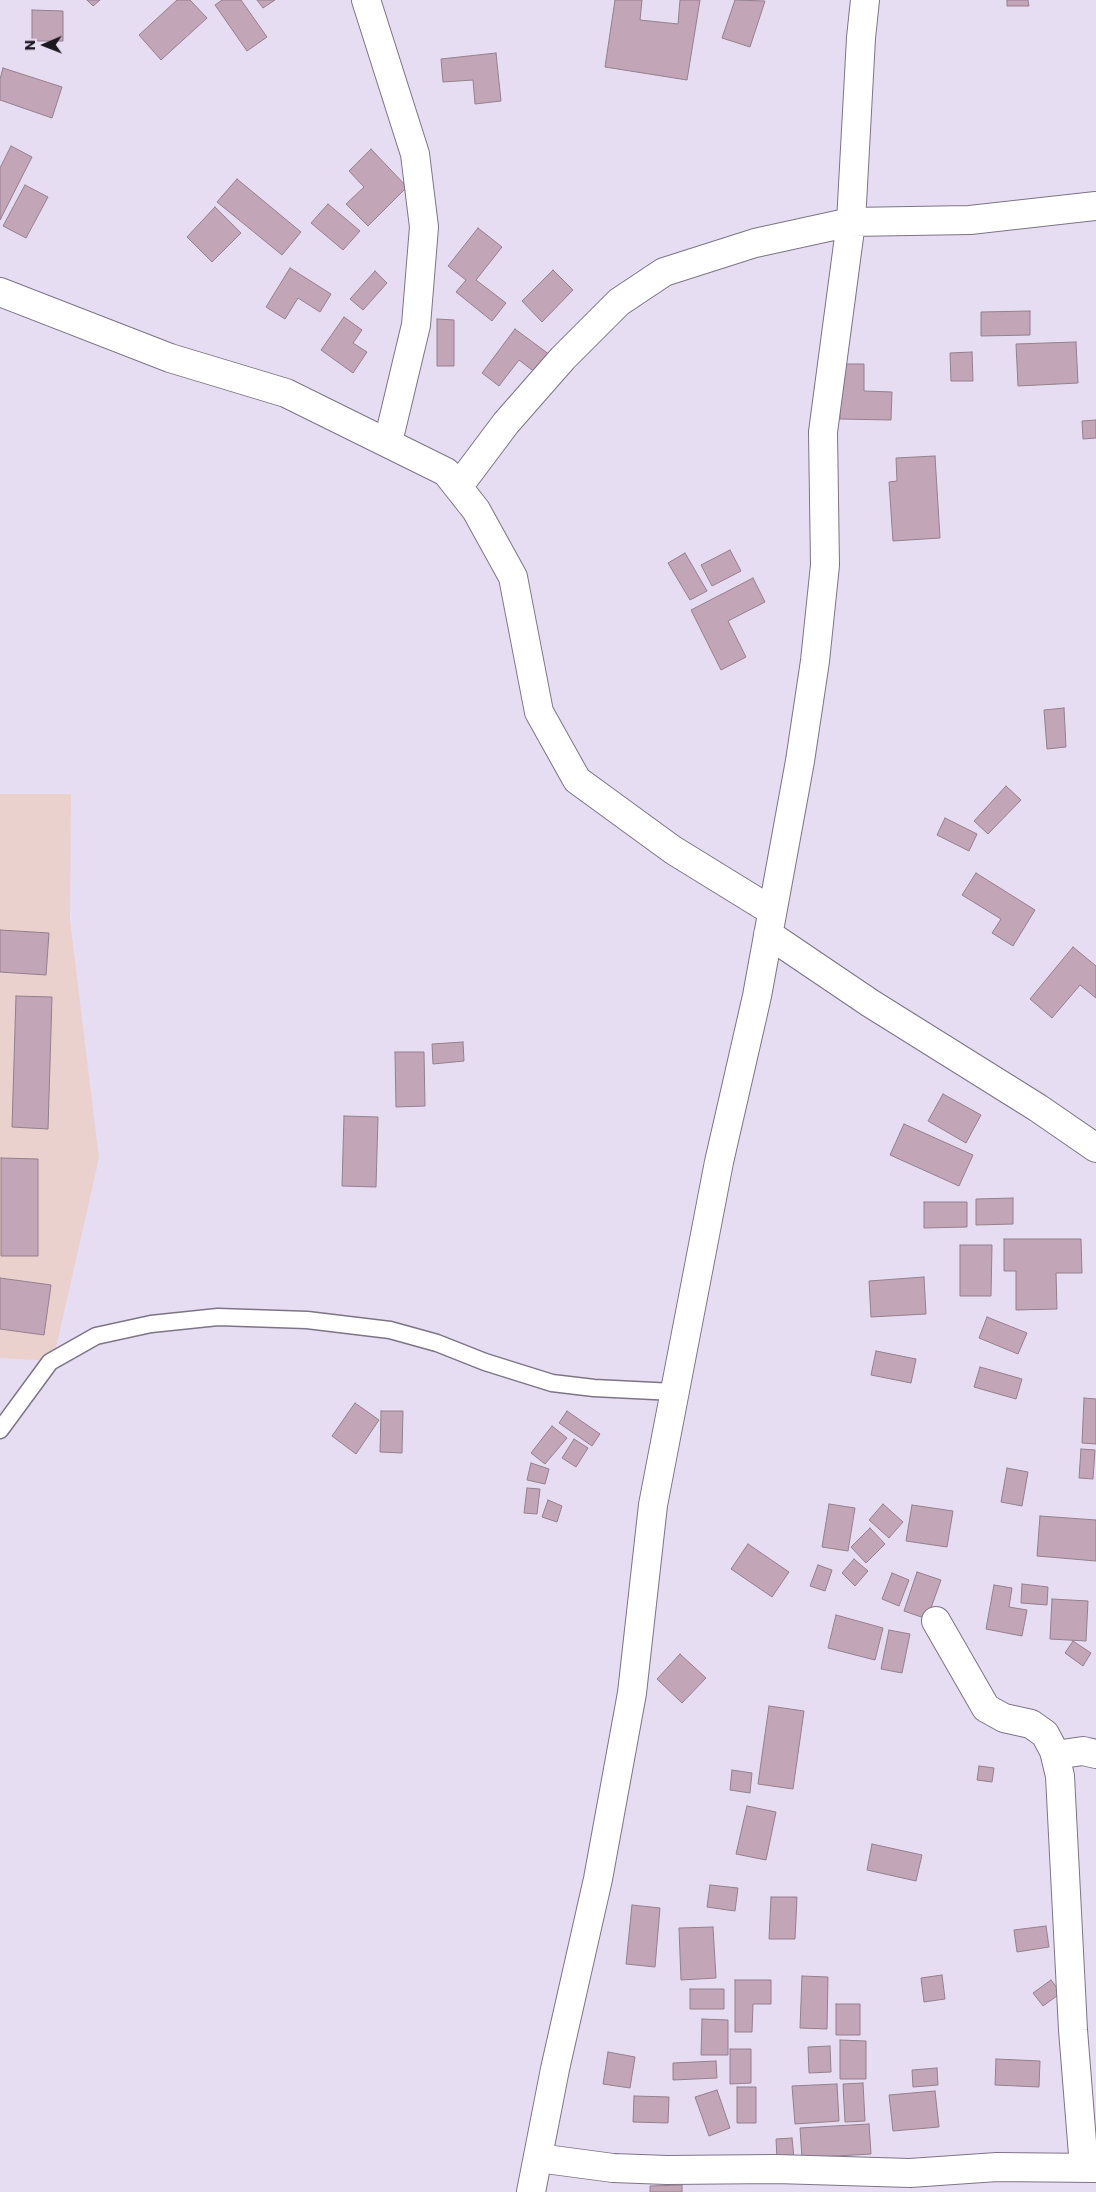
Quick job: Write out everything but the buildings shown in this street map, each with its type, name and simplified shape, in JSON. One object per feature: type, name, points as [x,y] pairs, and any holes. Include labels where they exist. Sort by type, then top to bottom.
[{"type":"street","points":[[366,0],[415,154],[424,227],[416,325],[388,442]]},
{"type":"street","points":[[531,2192],[598,1879],[632,1693],[653,1505],[719,1162],[757,996],[800,761],[815,661],[825,565],[823,432],[851,222],[861,38],[866,0]]},
{"type":"street","points":[[458,487],[506,423],[563,358],[619,302],[664,272],[755,243],[851,222],[970,220],[1096,206]]},
{"type":"street","points":[[0,292],[170,358],[286,393],[446,472],[476,510],[513,577],[539,712],[577,780],[770,922],[870,1003],[1038,1108],[1096,1148]]},
{"type":"street","points":[[538,2158],[613,2168],[667,2170],[776,2169],[910,2173],[997,2167],[1090,2168],[1073,2030],[1060,1776],[1055,1755],[1045,1734],[1031,1724],[1004,1718],[986,1708],[936,1622]]},
{"type":"street","points":[[1055,1755],[1082,1751],[1096,1754]]},
{"type":"lane","points":[[0,1430],[50,1362],[96,1336],[151,1324],[218,1317],[307,1320],[390,1330],[436,1343],[485,1362],[552,1384],[674,1392]]},
{"type":"shaded area","points":[[0,794],[71,794],[70,920],[99,1158],[53,1361],[0,1358]]}]
